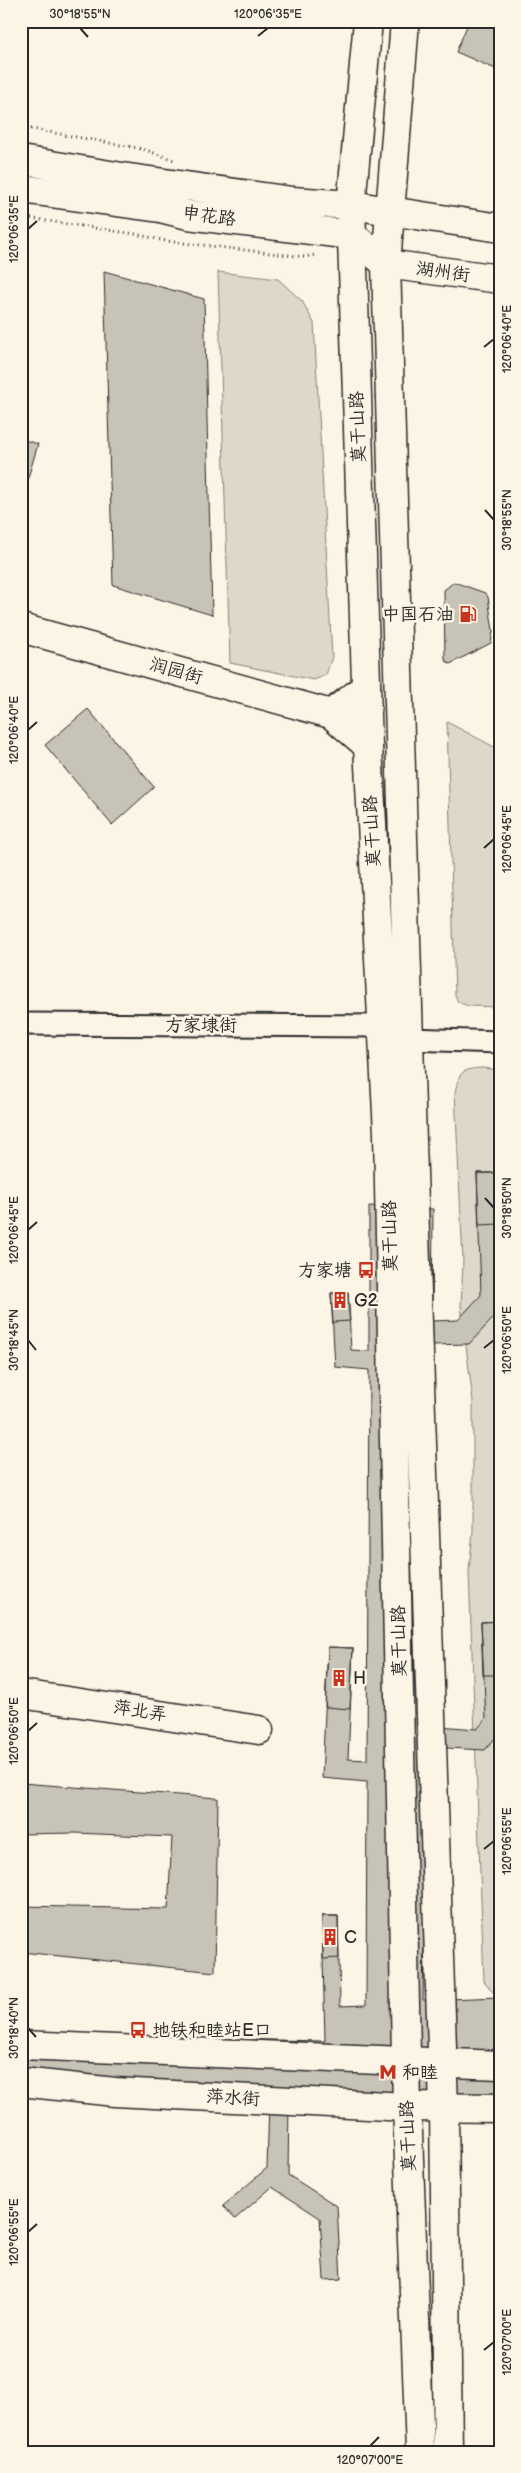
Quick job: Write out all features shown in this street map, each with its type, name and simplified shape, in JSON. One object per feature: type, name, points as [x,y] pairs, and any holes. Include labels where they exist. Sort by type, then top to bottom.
[{"type":"main road","name":"莫干山路","points":[[368,21],[350,205],[368,746],[388,1133],[407,2107],[420,2452]]},
{"type":"main road","name":"莫干山路","points":[[405,21],[386,264],[441,2062],[444,2108],[448,2452]]},
{"type":"main road","name":"申花路","points":[[21,160],[122,177],[292,201],[389,210]]},
{"type":"main road","name":"申花路","points":[[21,189],[160,208],[188,215],[352,242]]},
{"type":"main road","points":[[389,210],[500,228]]},
{"type":"main road","points":[[352,242],[386,264]]},
{"type":"main road","name":"湖州街","points":[[386,264],[500,279]]},
{"type":"main road","name":"润园街","points":[[21,628],[331,714],[368,746]]},
{"type":"main road","points":[[331,714],[366,687]]},
{"type":"main road","name":"萍北弄","points":[[21,1694],[259,1730]]},
{"type":"main road","points":[[21,2045],[500,2065]]},
{"type":"main road","name":"萍水街","points":[[21,2082],[115,2092],[407,2107],[500,2108]]},
{"type":"street","name":"方家埭街","points":[[21,1024],[382,1026]]},
{"type":"street","points":[[409,1039],[500,1042]]},
{"type":"path","points":[[21,126],[143,149],[178,161]]},
{"type":"path","points":[[21,217],[135,234],[166,241],[304,257],[352,242]]},
{"type":"shaded area","points":[[218,272],[278,279],[302,301],[314,323],[332,657],[326,675],[314,680],[230,663]]},
{"type":"shaded area","points":[[447,722],[500,750],[500,1007],[468,1006],[458,1002],[455,995]]},
{"type":"shaded area","points":[[470,1069],[500,1070],[500,2001],[484,1981],[469,1571],[473,1531],[473,1401],[461,1306],[463,1261],[455,1093],[462,1073]]},
{"type":"building","points":[[469,21],[500,21],[500,71],[456,52]]},
{"type":"building","points":[[104,271],[204,299],[212,615],[113,585]]},
{"type":"building","points":[[21,439],[38,444],[21,502]]},
{"type":"building","name":"中国石油","points":[[454,582],[485,593],[488,597],[493,631],[491,643],[450,664],[445,660],[444,590]]},
{"type":"building","points":[[88,709],[154,787],[112,825],[45,745]]},
{"type":"building","name":"和睦","points":[[477,1173],[500,1173],[500,1311],[469,1344],[432,1345],[427,1725],[477,1729],[486,1719],[481,1622],[500,1621],[500,1732],[485,1750],[427,1747],[423,2000],[500,1997],[500,2100],[289,2101],[288,2175],[337,2206],[341,2279],[324,2280],[320,2218],[272,2187],[235,2219],[223,2206],[267,2168],[269,2102],[214,2099],[21,2096],[21,2035],[325,2041],[322,1916],[338,1916],[340,2006],[366,2005],[367,1782],[322,1778],[328,1647],[353,1648],[348,1759],[367,1760],[369,1370],[335,1367],[331,1293],[348,1292],[351,1350],[369,1351],[369,1206],[433,1209],[432,1321],[458,1320],[481,1295]]},
{"type":"building","points":[[477,1173],[500,1173],[500,1224],[479,1225]]},
{"type":"building","name":"G2","points":[[348,1292],[350,1321],[333,1322],[331,1293]]},
{"type":"building","points":[[500,1621],[500,1675],[483,1675],[481,1622]]},
{"type":"building","name":"H","points":[[328,1647],[353,1648],[350,1709],[325,1707]]},
{"type":"building","points":[[21,1783],[218,1798],[215,1972],[21,1952],[21,1906],[168,1909],[172,1837],[74,1833],[21,1834]]},
{"type":"building","points":[[495,1860],[500,1860],[500,1936],[495,1909]]},
{"type":"building","points":[[495,1860],[500,1860],[500,1909],[495,1909]]},
{"type":"building","name":"C","points":[[322,1916],[338,1916],[339,1958],[323,1959]]},
{"type":"place","name":"中国石油","points":[[468,614]]},
{"type":"place","name":"方家塘","points":[[366,1270]]},
{"type":"place","name":"G2","points":[[340,1300]]},
{"type":"place","name":"H","points":[[339,1678]]},
{"type":"place","name":"C","points":[[330,1937]]},
{"type":"place","name":"地铁和睦站E口","points":[[138,2030]]},
{"type":"place","name":"和睦","points":[[388,2072]]}]
